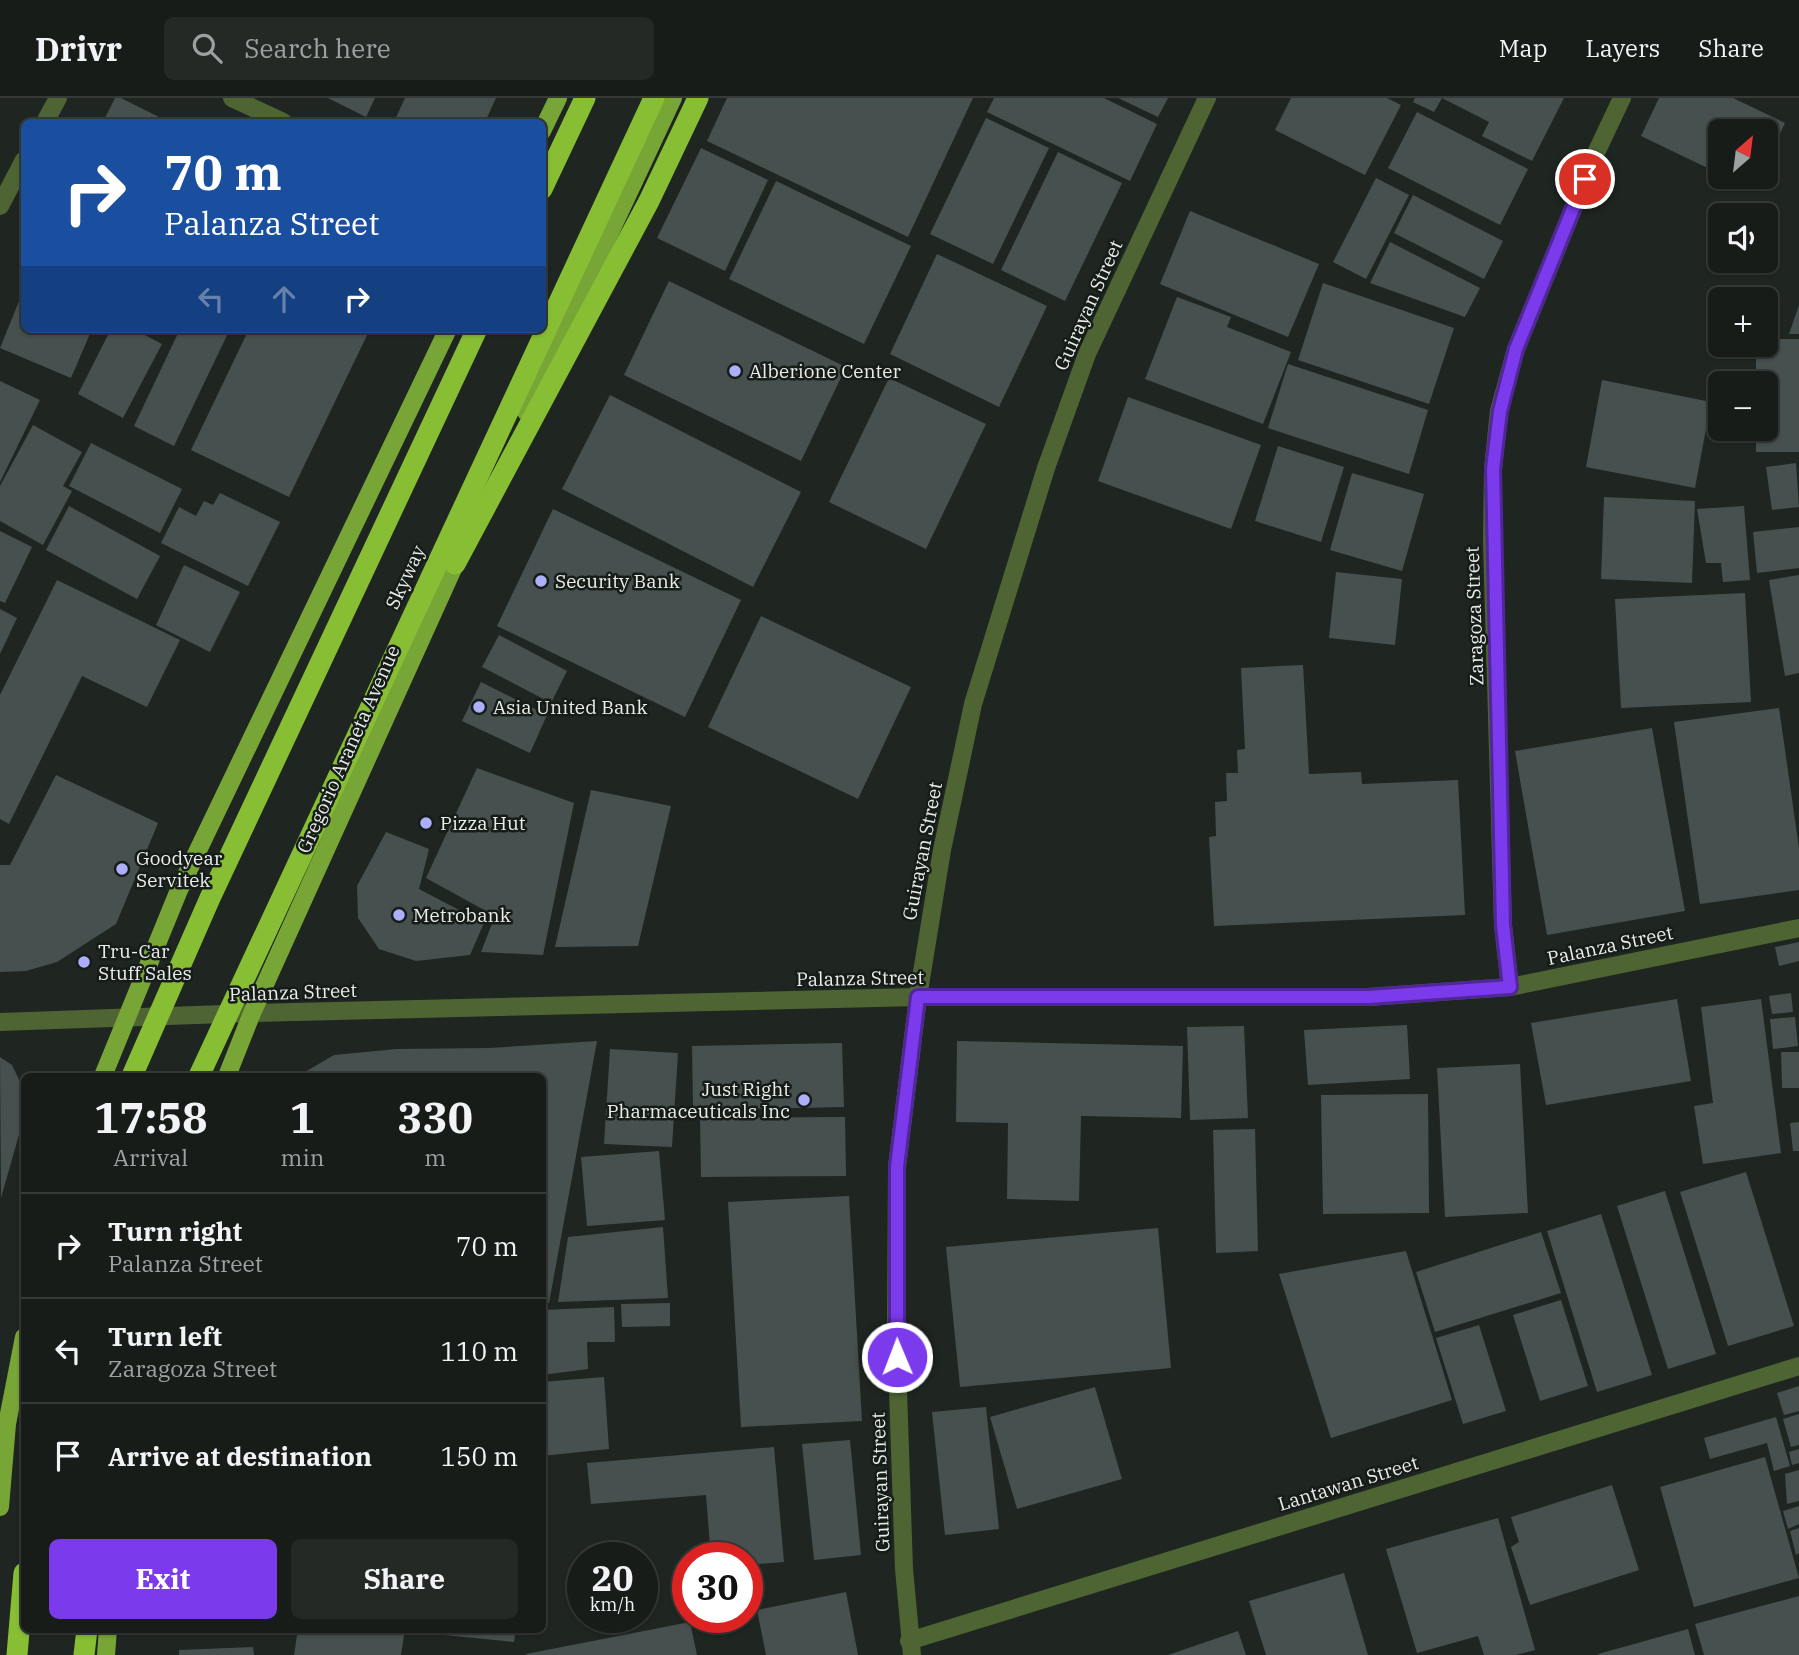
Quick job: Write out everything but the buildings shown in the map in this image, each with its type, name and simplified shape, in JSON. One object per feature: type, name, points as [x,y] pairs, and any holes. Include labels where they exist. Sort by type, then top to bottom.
[{"type":"highway","points":[[546,181],[585,98]]},
{"type":"highway","name":"Skyway","points":[[546,330],[654,98]]},
{"type":"highway","points":[[455,564],[649,201],[698,98]]},
{"type":"highway","name":"Skyway","points":[[133,1073],[210,898],[475,333]]},
{"type":"highway","name":"Skyway","points":[[200,1073],[545,333]]},
{"type":"highway","points":[[17,1655],[21,1608]]},
{"type":"highway","points":[[84,1655],[87,1633]]},
{"type":"main road","points":[[546,123],[558,98]]},
{"type":"main road","name":"Gregorio Araneta Avenue","points":[[229,1073],[252,1013],[455,564],[673,98]]},
{"type":"main road","points":[[104,1073],[124,1018],[179,890],[446,333]]},
{"type":"main road","points":[[0,1507],[7,1424],[21,1352]]},
{"type":"main road","points":[[106,1655],[108,1633]]},
{"type":"street","points":[[47,119],[58,98]]},
{"type":"street","points":[[232,98],[277,119]]},
{"type":"street","name":"Guirayan Street","points":[[911,1648],[897,1357],[897,1167],[918,997],[942,850],[970,718],[1013,568],[1087,354],[1207,98]]},
{"type":"street","name":"Zaragoza Street","points":[[1510,987],[1503,925],[1492,541],[1493,469],[1500,411],[1516,349],[1595,155],[1622,98]]},
{"type":"street","points":[[0,206],[21,166]]},
{"type":"street","name":"Palanza Street","points":[[0,1022],[252,1013],[918,997],[1368,997],[1510,987],[1799,928]]},
{"type":"street","name":"Lantawan Street","points":[[911,1648],[1799,1366]]},
{"type":"place","name":"Alberione Center","points":[[735,371]]},
{"type":"place","name":"Security Bank","points":[[541,581]]},
{"type":"place","name":"Asia United Bank","points":[[479,707]]},
{"type":"place","name":"Pizza Hut","points":[[426,823]]},
{"type":"place","name":"Goodyear Servitek","points":[[122,869]]},
{"type":"place","name":"Metrobank","points":[[399,915]]},
{"type":"place","name":"Tru-Car Stuff Sales","points":[[84,962]]},
{"type":"place","name":"Just Right Pharmaceuticals Inc","points":[[804,1100]]},
{"type":"route","points":[[897,1357],[897,1167],[918,997],[1368,997],[1510,987],[1503,925],[1492,541],[1493,469],[1500,411],[1516,349],[1585,179]]}]
